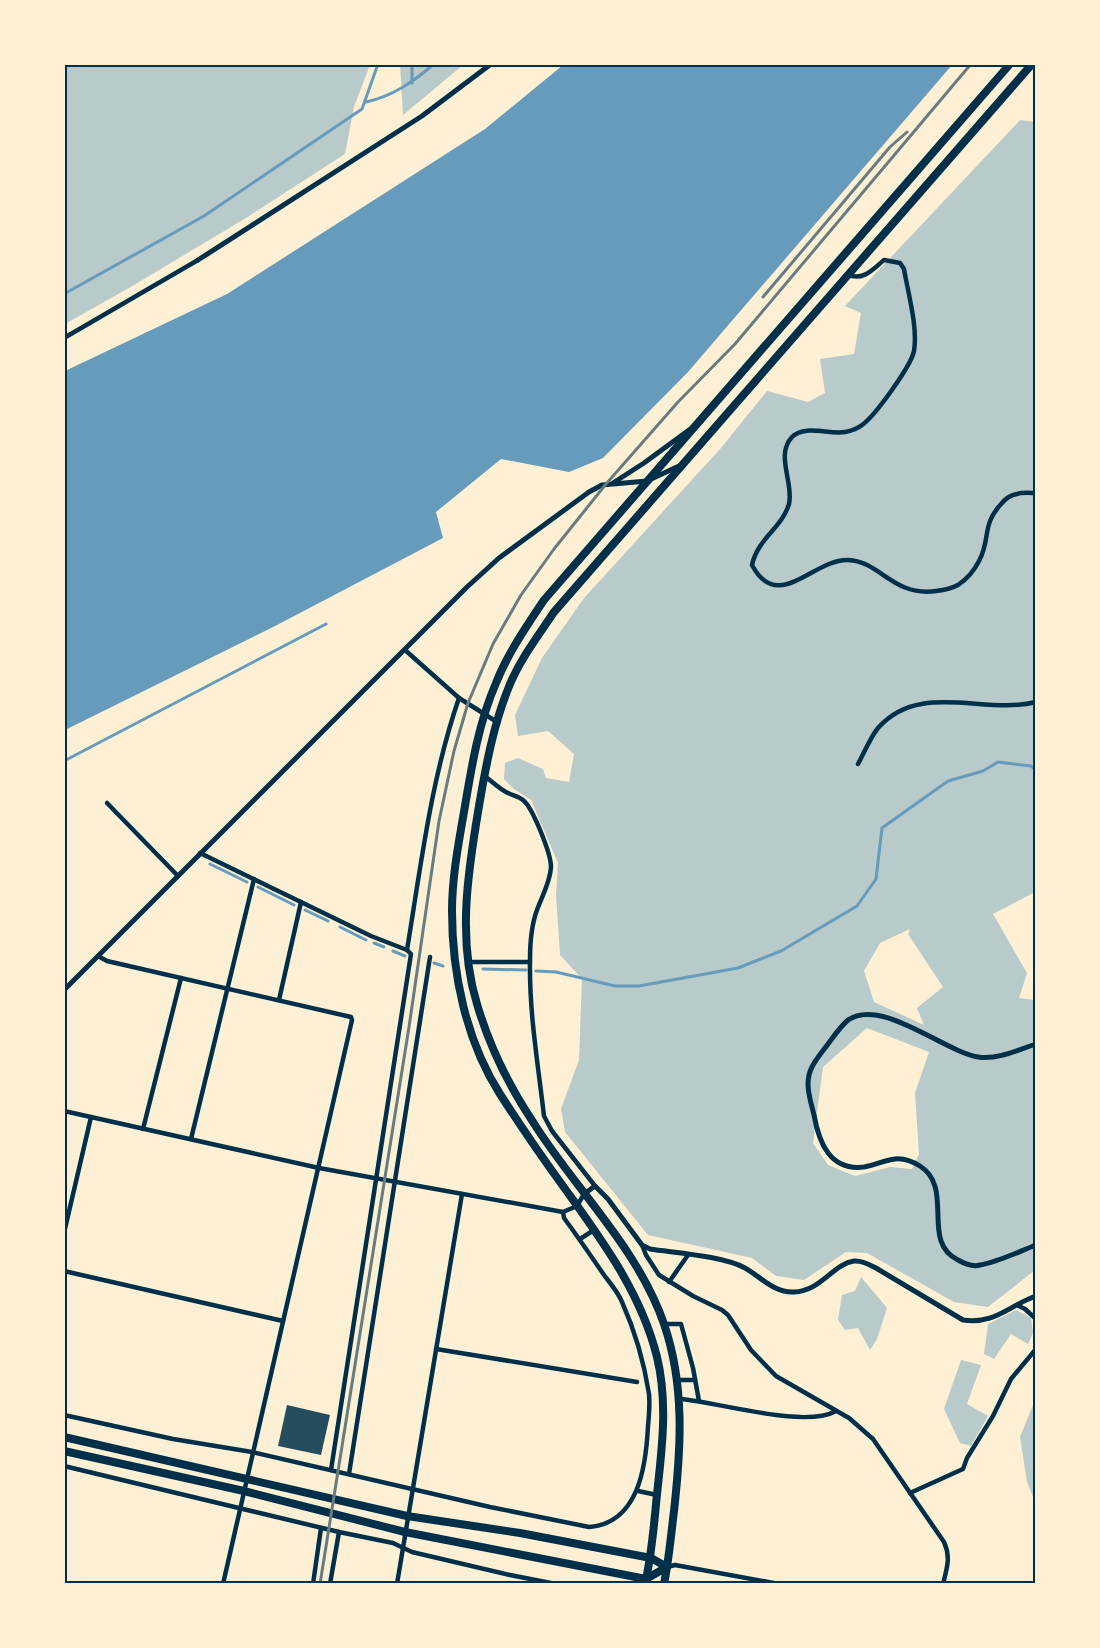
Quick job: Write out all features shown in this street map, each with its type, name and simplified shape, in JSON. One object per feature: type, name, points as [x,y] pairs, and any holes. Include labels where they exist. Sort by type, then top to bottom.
[{"type":"highway","points":[[646,1581],[651,1558],[662,1450],[663,1397],[657,1357],[639,1302],[615,1261],[498,1091],[477,1048],[466,1016],[455,966],[452,912],[454,874],[470,773],[483,715],[496,681],[514,645],[544,600],[1010,64]]},
{"type":"highway","points":[[664,1584],[668,1567],[680,1452],[680,1400],[678,1380],[664,1324],[647,1284],[623,1246],[550,1149],[508,1080],[488,1036],[476,1002],[468,962],[466,915],[468,874],[484,776],[497,722],[510,684],[528,650],[554,612],[1032,64]]},
{"type":"highway","points":[[64,1437],[407,1516],[520,1533],[651,1558],[668,1567]]},
{"type":"highway","points":[[64,1451],[244,1491],[405,1532],[646,1581],[668,1567]]},
{"type":"street","points":[[64,338],[198,260],[422,116],[491,64]]},
{"type":"street","points":[[848,275],[855,278],[865,276],[884,260],[900,263],[904,269],[914,332],[914,351],[910,362],[878,410],[864,425],[843,433],[803,431],[793,437],[787,447],[785,466],[790,488],[790,501],[780,522],[760,543],[754,556],[752,565],[758,575],[767,582],[786,585],[832,562],[845,560],[857,561],[899,586],[913,591],[944,590],[956,586],[970,575],[980,560],[987,523],[999,505],[1006,498],[1017,494],[1035,493]]},
{"type":"street","points":[[611,484],[698,423]]},
{"type":"street","points":[[64,990],[466,587],[499,558],[602,484],[647,481],[684,464]]},
{"type":"street","points":[[405,650],[459,698],[497,722]]},
{"type":"street","points":[[407,950],[437,772],[459,698]]},
{"type":"street","points":[[858,764],[877,729],[907,706],[938,702],[1015,705],[1035,702]]},
{"type":"street","points":[[484,776],[495,782],[504,792],[522,799],[528,806],[549,853],[551,866],[547,887],[536,912],[531,932],[530,962],[532,1004],[544,1116],[552,1131],[642,1245],[659,1275],[693,1296],[722,1310],[766,1367],[861,1427],[873,1439],[944,1542],[949,1562],[943,1584]]},
{"type":"street","points":[[107,803],[178,876]]},
{"type":"street","points":[[201,853],[371,936],[407,950],[411,954],[331,1470]]},
{"type":"street","points":[[191,1139],[254,879]]},
{"type":"street","points":[[279,1000],[301,902]]},
{"type":"street","points":[[98,956],[107,961],[351,1017],[352,1020],[223,1584]]},
{"type":"street","points":[[349,1474],[430,957]]},
{"type":"street","points":[[468,962],[530,962]]},
{"type":"street","points":[[144,1129],[181,978]]},
{"type":"street","points":[[1035,1044],[1004,1054],[981,1057],[957,1051],[902,1023],[878,1015],[864,1014],[850,1019],[837,1030],[812,1066],[808,1078],[808,1089],[816,1125],[825,1150],[835,1161],[851,1167],[865,1167],[890,1158],[907,1160],[921,1166],[931,1176],[937,1190],[939,1240],[946,1252],[967,1264],[979,1266],[1035,1245]]},
{"type":"street","points":[[64,1111],[319,1168],[563,1212],[577,1206],[584,1194],[595,1186]]},
{"type":"street","points":[[531,1119],[544,1116]]},
{"type":"street","points":[[64,1233],[91,1117]]},
{"type":"street","points":[[397,1584],[462,1194]]},
{"type":"street","points":[[64,1415],[173,1439],[252,1452],[490,1507],[590,1527],[600,1526],[614,1519],[624,1510],[638,1491],[647,1444],[649,1397],[642,1358],[621,1299],[564,1218],[563,1212]]},
{"type":"street","points":[[580,1239],[594,1230]]},
{"type":"street","points":[[642,1245],[650,1249],[733,1262],[776,1289],[790,1292],[802,1292],[814,1287],[844,1265],[854,1261],[863,1262],[948,1312],[963,1320],[975,1322],[986,1320],[1035,1296]]},
{"type":"street","points":[[669,1282],[688,1255]]},
{"type":"street","points":[[64,1271],[283,1321]]},
{"type":"street","points":[[1016,1305],[1025,1308],[1035,1319]]},
{"type":"street","points":[[664,1324],[681,1324],[699,1401]]},
{"type":"street","points":[[436,1349],[637,1382]]},
{"type":"street","points":[[910,1493],[963,1469],[1011,1379],[1035,1349]]},
{"type":"street","points":[[678,1380],[695,1380]]},
{"type":"street","points":[[649,1397],[663,1397]]},
{"type":"street","points":[[680,1400],[699,1401],[790,1417],[828,1415],[836,1411]]},
{"type":"street","points":[[64,1466],[321,1528],[393,1543],[403,1548],[510,1575],[556,1584]]},
{"type":"street","points":[[638,1491],[657,1495]]},
{"type":"street","points":[[313,1584],[321,1528]]},
{"type":"street","points":[[330,1584],[339,1532]]},
{"type":"street","points":[[668,1567],[675,1565],[779,1584]]},
{"type":"shaded area","points":[[400,64],[463,64],[463,65],[403,115]]},
{"type":"shaded area","points":[[64,65],[370,65],[354,107],[345,154],[246,218],[65,324]]},
{"type":"shaded area","points":[[1020,120],[1035,122],[1035,892],[993,914],[1027,973],[1019,998],[1035,1000],[1035,1270],[988,1307],[954,1302],[867,1253],[846,1252],[804,1280],[776,1276],[752,1258],[648,1235],[565,1132],[561,1109],[579,1060],[582,979],[560,955],[556,895],[558,863],[531,800],[504,779],[505,763],[518,758],[543,769],[546,778],[569,782],[574,754],[548,731],[518,736],[515,715],[542,658],[584,598],[721,448],[767,391],[808,402],[825,393],[820,359],[854,354],[861,313],[845,306]],"holes":[[[910,929],[908,934],[943,987],[917,1008],[924,1025],[874,1002],[864,971],[880,943]],[[867,1028],[929,1052],[915,1093],[919,1154],[912,1169],[890,1167],[855,1176],[828,1165],[813,1143],[823,1067]]]},
{"type":"shaded area","points":[[861,1277],[887,1308],[877,1339],[870,1350],[858,1328],[845,1330],[838,1320],[842,1295],[855,1291]]},
{"type":"shaded area","points":[[1016,1310],[1031,1318],[1033,1333],[1028,1344],[1011,1334],[994,1359],[984,1354],[988,1324]]},
{"type":"shaded area","points":[[961,1360],[981,1365],[967,1404],[988,1416],[971,1446],[960,1443],[944,1409]]},
{"type":"shaded area","points":[[1035,1400],[1035,1502],[1027,1482],[1020,1437]]},
{"type":"water","points":[[563,65],[952,65],[688,372],[603,458],[569,472],[501,459],[436,512],[443,538],[277,625],[65,730],[65,371],[227,294],[485,129]]},
{"type":"building","points":[[287,1405],[330,1415],[321,1455],[278,1446]]},
{"type":"waterway","points":[[64,294],[204,216],[362,109],[378,64]]},
{"type":"waterway","points":[[412,64],[412,83]]},
{"type":"waterway","points":[[366,102],[402,88],[434,64]]},
{"type":"waterway","points":[[64,761],[326,624]]},
{"type":"waterway","points":[[536,971],[556,972],[615,986],[639,986],[738,968],[781,951],[857,906],[876,879],[882,828],[948,781],[983,771],[998,762],[1031,766],[1036,770]]},
{"type":"waterway","points":[[210,864],[247,882]]},
{"type":"waterway","points":[[258,887],[294,905]]},
{"type":"waterway","points":[[305,910],[328,921]]},
{"type":"waterway","points":[[340,927],[366,940]]},
{"type":"waterway","points":[[374,943],[384,947]]},
{"type":"waterway","points":[[393,951],[405,956]]},
{"type":"waterway","points":[[434,963],[443,966]]},
{"type":"waterway","points":[[483,969],[526,970]]},
{"type":"railway","points":[[320,1584],[409,1027],[439,821],[454,751],[468,703],[493,644],[521,595],[606,484],[678,402],[735,344],[971,64]]},
{"type":"railway","points":[[763,297],[890,147],[907,132]]}]
